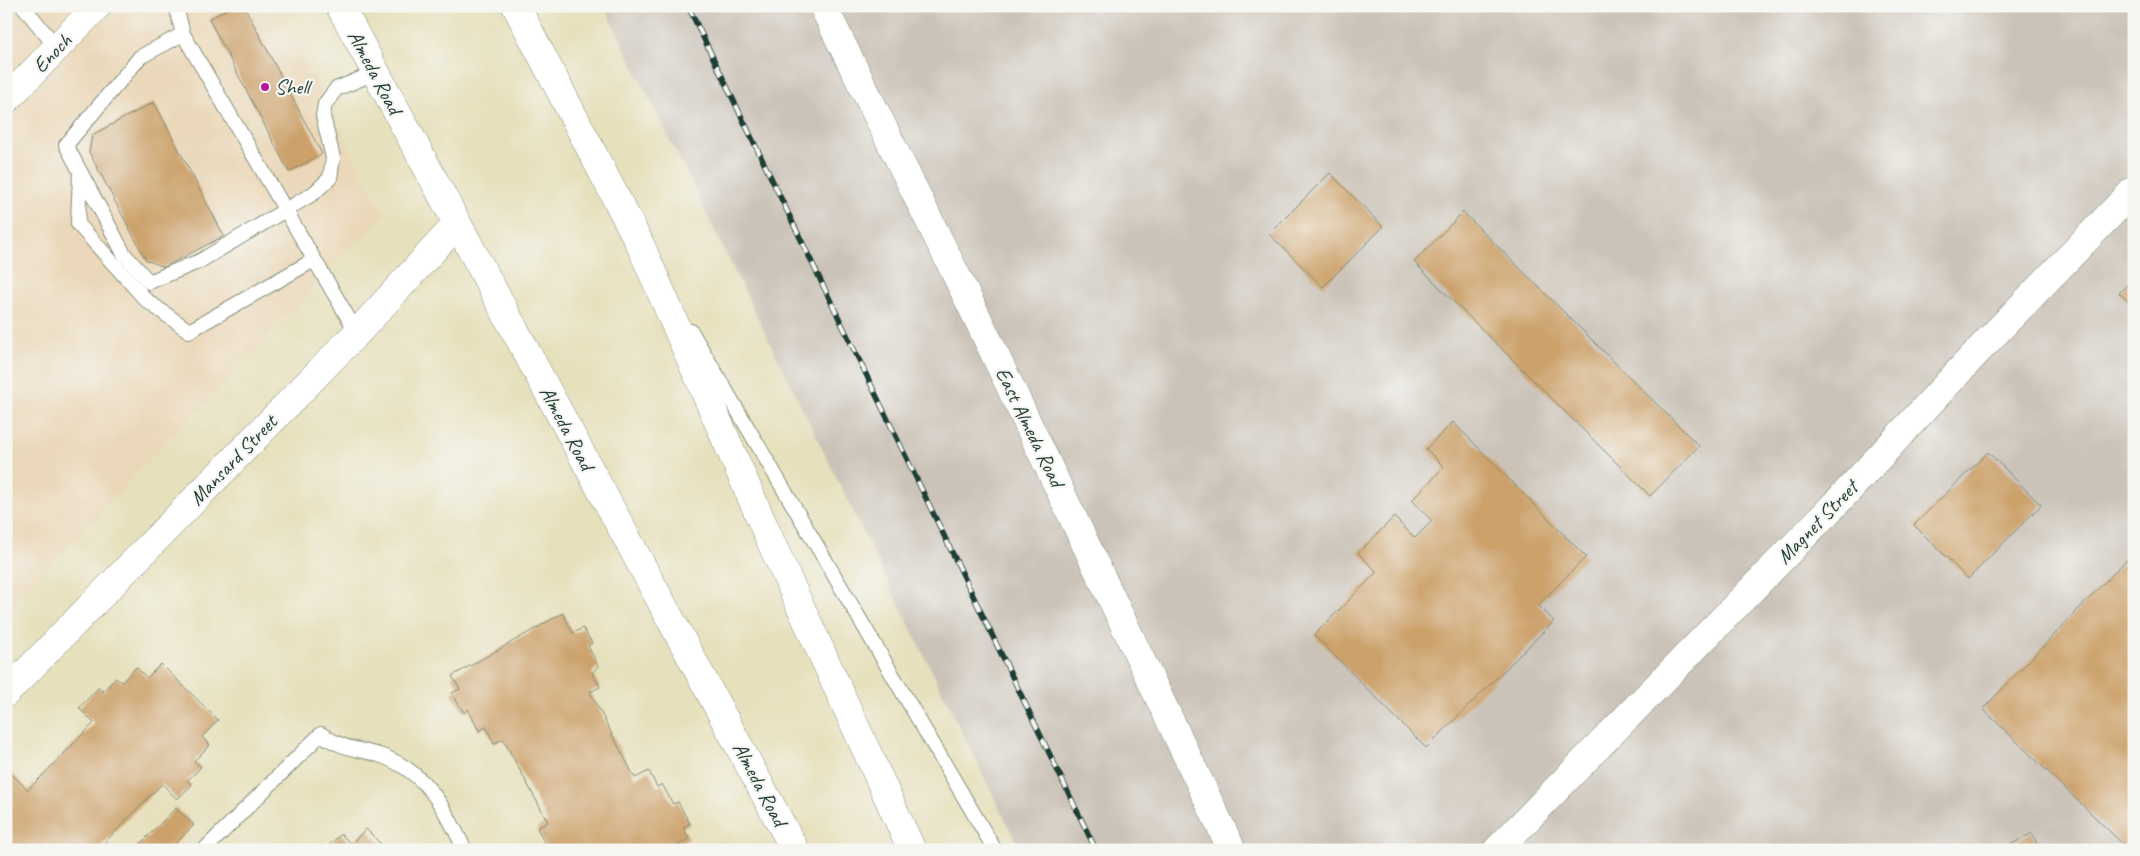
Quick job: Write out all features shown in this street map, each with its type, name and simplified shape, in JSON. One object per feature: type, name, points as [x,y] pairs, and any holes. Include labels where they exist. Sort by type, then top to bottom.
[{"type":"street","name":"Enoch","points":[[6,100],[97,6]]},
{"type":"street","name":"Almeda Road","points":[[340,6],[795,850]]},
{"type":"street","points":[[516,6],[640,244],[786,575],[912,850]]},
{"type":"street","name":"East Almeda Road","points":[[829,8],[1232,850]]},
{"type":"street","name":"Magnet Street","points":[[1497,850],[1843,496],[1977,352],[2134,190]]},
{"type":"street","name":"Mansard Street","points":[[6,693],[357,333],[456,224]]},
{"type":"lane","points":[[23,6],[57,48]]},
{"type":"lane","points":[[176,6],[183,34],[357,333]]},
{"type":"lane","points":[[183,34],[140,57],[66,145],[124,254],[149,282],[200,261],[314,194],[330,178],[333,158],[323,116],[325,104],[336,89],[376,73]]},
{"type":"lane","points":[[80,172],[78,224],[146,300],[189,332],[314,260]]},
{"type":"lane","points":[[640,244],[995,850]]},
{"type":"lane","points":[[204,850],[321,734],[334,743],[347,748],[363,750],[394,761],[418,778],[441,802],[465,850]]},
{"type":"shaded area","points":[[6,6],[276,6],[384,214],[6,611]]},
{"type":"shaded area","points":[[604,6],[2134,6],[2134,850],[1020,850]]},
{"type":"building","name":"Shell","points":[[233,6],[244,6],[322,154],[289,172],[209,19]]},
{"type":"building","points":[[154,102],[224,236],[164,267],[146,260],[89,152],[92,135]]},
{"type":"building","points":[[1330,173],[1383,227],[1323,287],[1269,234]]},
{"type":"building","points":[[1463,212],[1699,446],[1650,496],[1414,262]]},
{"type":"building","points":[[2134,278],[2134,307],[2119,293]]},
{"type":"building","points":[[1453,422],[1586,557],[1538,605],[1554,621],[1426,748],[1314,635],[1377,572],[1358,553],[1394,517],[1415,538],[1432,521],[1412,500],[1444,467],[1426,449]]},
{"type":"building","points":[[1988,452],[2041,505],[1968,579],[1914,525]]},
{"type":"building","points":[[2126,560],[2134,568],[2134,850],[2129,850],[1983,709]]},
{"type":"building","points":[[563,613],[573,633],[583,628],[592,643],[588,646],[598,666],[592,673],[600,687],[590,692],[635,778],[649,771],[657,787],[662,784],[673,804],[678,802],[690,824],[683,827],[689,839],[669,850],[534,850],[545,844],[537,828],[548,822],[503,739],[494,744],[486,727],[479,731],[468,709],[464,713],[452,693],[460,689],[452,676]]},
{"type":"building","points":[[161,664],[218,720],[202,737],[210,745],[194,761],[201,767],[187,781],[192,785],[177,799],[162,784],[97,850],[6,850],[6,778],[11,773],[28,790],[94,723],[79,708],[99,687],[103,692],[115,678],[122,682],[136,667],[147,678]]},
{"type":"building","points":[[176,808],[194,825],[169,850],[134,850]]},
{"type":"building","points":[[366,829],[387,850],[315,850],[320,845],[326,848],[341,834],[351,844]]},
{"type":"building","points":[[2032,833],[2040,850],[2001,850]]},
{"type":"railway","points":[[688,6],[1096,850]]},
{"type":"place","name":"Shell","points":[[265,87]]}]
